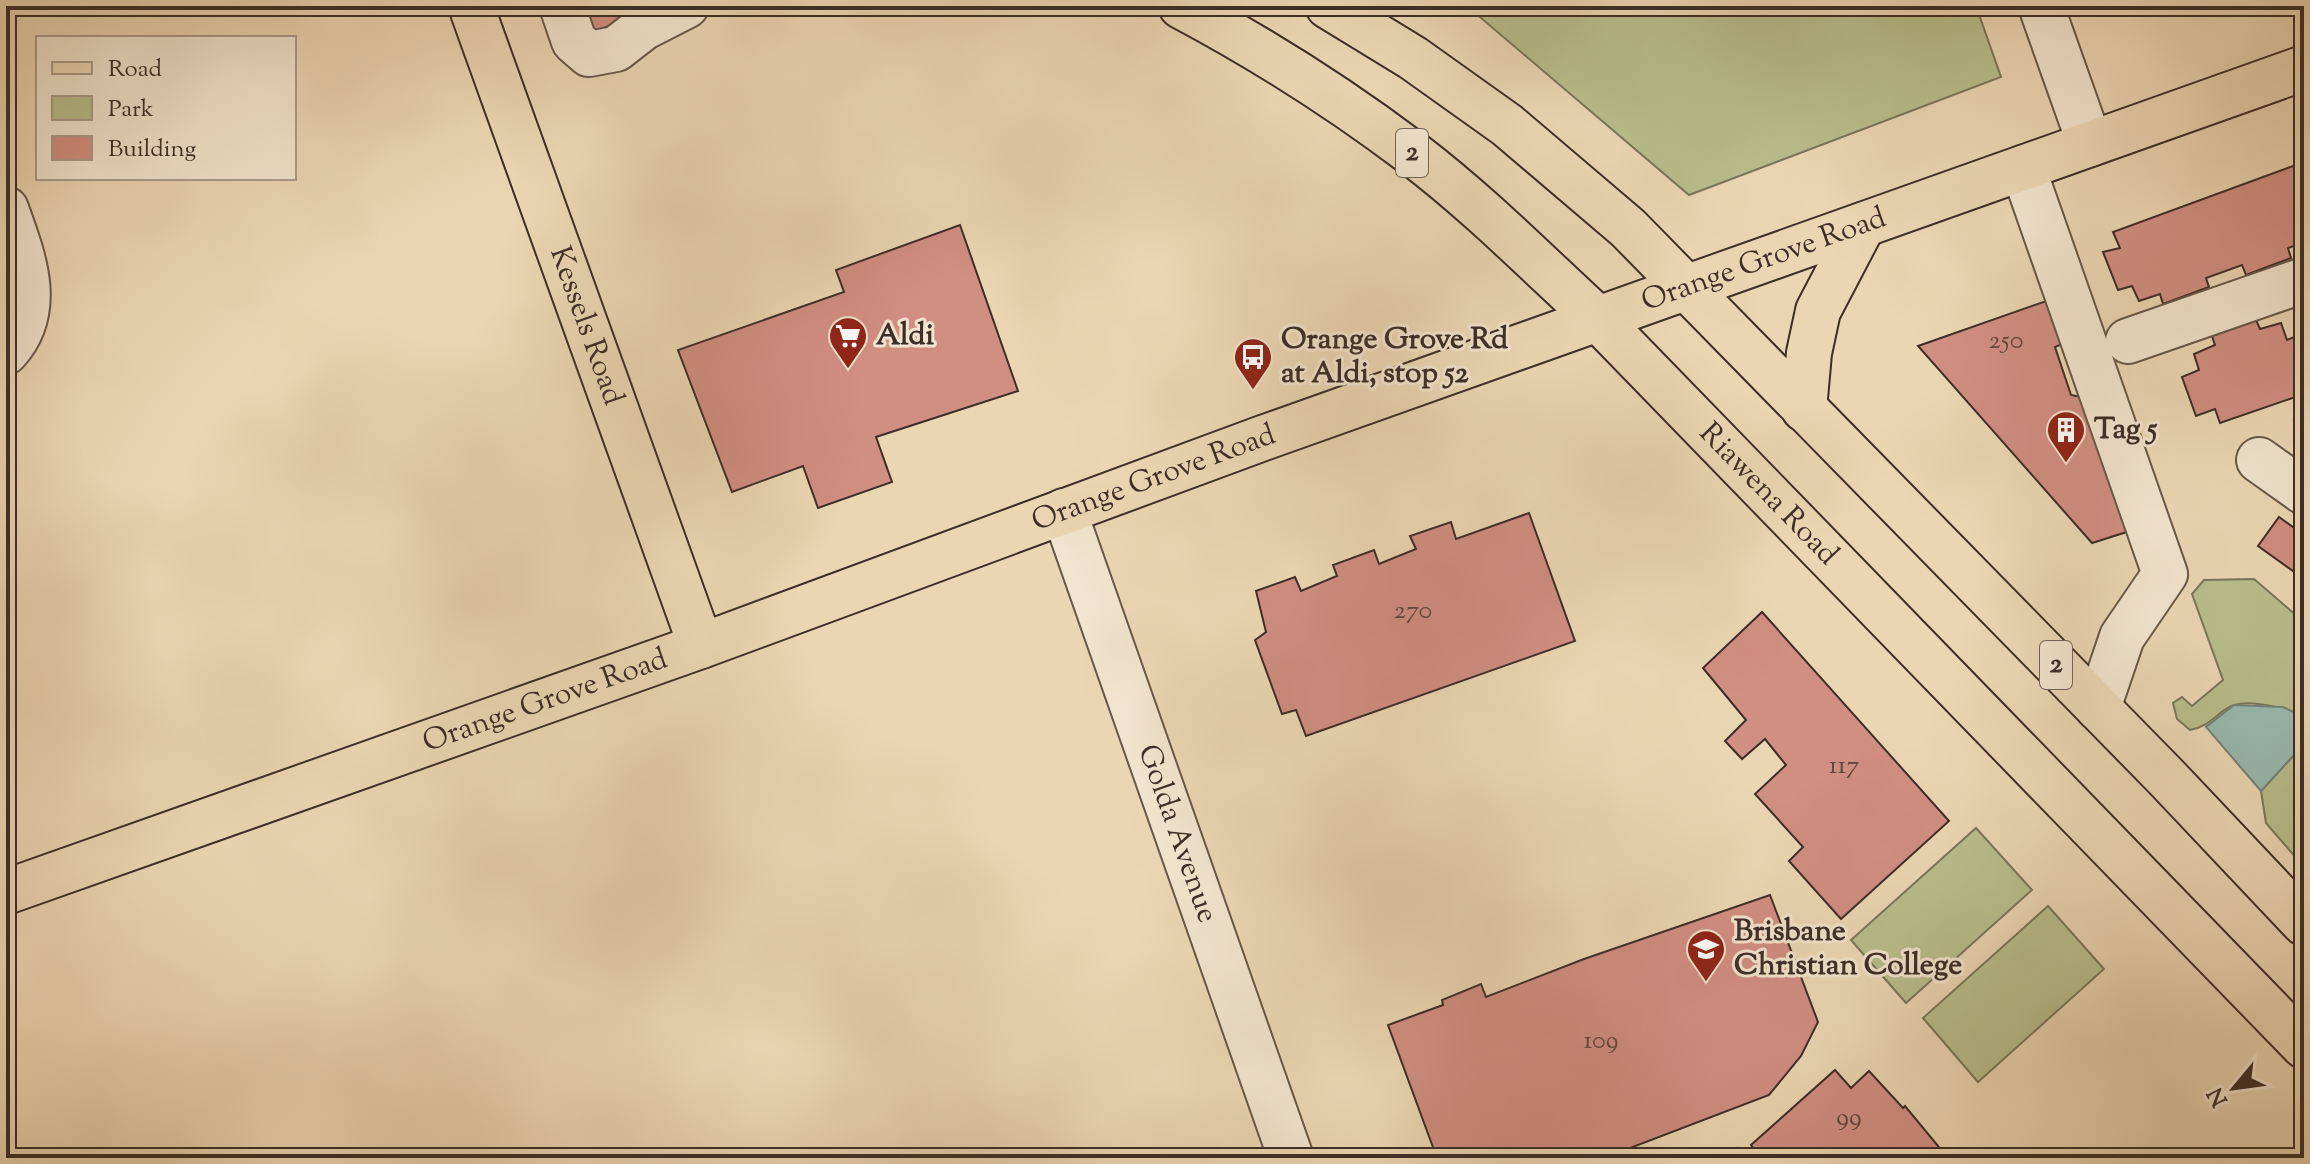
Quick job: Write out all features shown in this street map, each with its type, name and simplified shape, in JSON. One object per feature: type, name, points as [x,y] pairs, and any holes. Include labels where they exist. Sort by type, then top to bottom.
[{"type":"main road","name":"Kessels Road","points":[[471,6],[701,646]]},
{"type":"main road","name":"Riawena Road","points":[[1181,6],[1271,55],[1413,154],[1599,320],[2304,1046]]},
{"type":"main road","name":"2","points":[[1328,6],[1413,58],[1507,125],[1628,228],[2304,923]]},
{"type":"main road","name":"Orange Grove Road","points":[[6,892],[701,646],[1064,511],[2304,68]]},
{"type":"main road","points":[[1804,409],[1809,353],[1818,311],[1863,225]]},
{"type":"street","points":[[562,6],[574,41],[589,54],[616,49],[643,28],[686,6]]},
{"type":"street","points":[[2041,6],[2090,144]]},
{"type":"street","points":[[2023,168],[2165,574],[2122,637],[2098,708]]},
{"type":"street","points":[[6,209],[27,268],[29,308],[11,346]]},
{"type":"street","points":[[2128,341],[2304,280]]},
{"type":"street","points":[[2259,460],[2304,492]]},
{"type":"street","name":"Golda Avenue","points":[[1064,511],[1291,1158]]},
{"type":"green space","points":[[1467,6],[1976,6],[2001,77],[1689,195]]},
{"type":"green space","points":[[2254,579],[2304,622],[2304,717],[2270,706],[2242,703],[2190,730],[2177,719],[2173,703],[2182,697],[2192,706],[2223,680],[2192,594],[2204,580]]},
{"type":"green space","points":[[2294,755],[2304,760],[2304,867],[2266,823],[2261,791]]},
{"type":"green space","points":[[1976,828],[2032,890],[1906,1003],[1851,940]]},
{"type":"green space","points":[[2048,906],[2104,969],[1978,1082],[1923,1018]]},
{"type":"water","points":[[2234,705],[2283,707],[2304,717],[2304,760],[2294,755],[2261,791],[2206,727]]},
{"type":"building","points":[[571,6],[648,6],[650,11],[582,36]]},
{"type":"building","points":[[2304,162],[2304,242],[2288,248],[2291,258],[2246,275],[2242,265],[2206,278],[2209,287],[2163,304],[2160,294],[2139,301],[2132,286],[2118,290],[2103,252],[2120,248],[2113,232]]},
{"type":"building","name":"Aldi","points":[[960,225],[1018,391],[876,437],[892,482],[818,508],[803,466],[732,492],[678,350],[844,292],[836,270]]},
{"type":"building","name":"Tag 5","points":[[2052,299],[2063,335],[2060,345],[2055,347],[2071,395],[2086,398],[2133,530],[2092,543],[1918,346]]},
{"type":"building","points":[[2256,320],[2260,329],[2281,323],[2287,340],[2304,333],[2301,378],[2304,394],[2220,423],[2215,409],[2196,416],[2182,377],[2199,370],[2194,354],[2215,345],[2212,336]]},
{"type":"building","points":[[2304,406],[2304,428],[2294,420]]},
{"type":"building","points":[[1529,513],[1575,641],[1306,736],[1296,710],[1282,714],[1255,640],[1266,632],[1256,591],[1295,577],[1301,591],[1337,576],[1333,565],[1374,550],[1379,564],[1416,549],[1410,536],[1451,522],[1456,539]]},
{"type":"building","points":[[2279,517],[2304,535],[2304,556],[2293,571],[2258,546]]},
{"type":"building","points":[[1762,612],[1949,821],[1841,919],[1789,861],[1803,847],[1755,794],[1786,765],[1765,739],[1742,759],[1725,741],[1746,720],[1703,668]]},
{"type":"building","points":[[1770,895],[1818,1022],[1801,1056],[1769,1095],[1604,1158],[1437,1158],[1388,1025],[1443,1005],[1442,1000],[1481,984],[1486,997],[1584,959]]},
{"type":"building","points":[[1835,1070],[1851,1088],[1869,1071],[1903,1108],[1905,1106],[1948,1158],[1759,1158],[1751,1145]]},
{"type":"building","points":[[1738,1148],[1748,1158],[1728,1158]]},
{"type":"place","name":"Aldi","points":[[848,370]]},
{"type":"place","name":"Orange Grove Rd at Aldi, stop 52","points":[[1253,391]]},
{"type":"place","name":"Tag 5","points":[[2066,464]]},
{"type":"place","name":"Brisbane Christian College","points":[[1706,983]]}]
